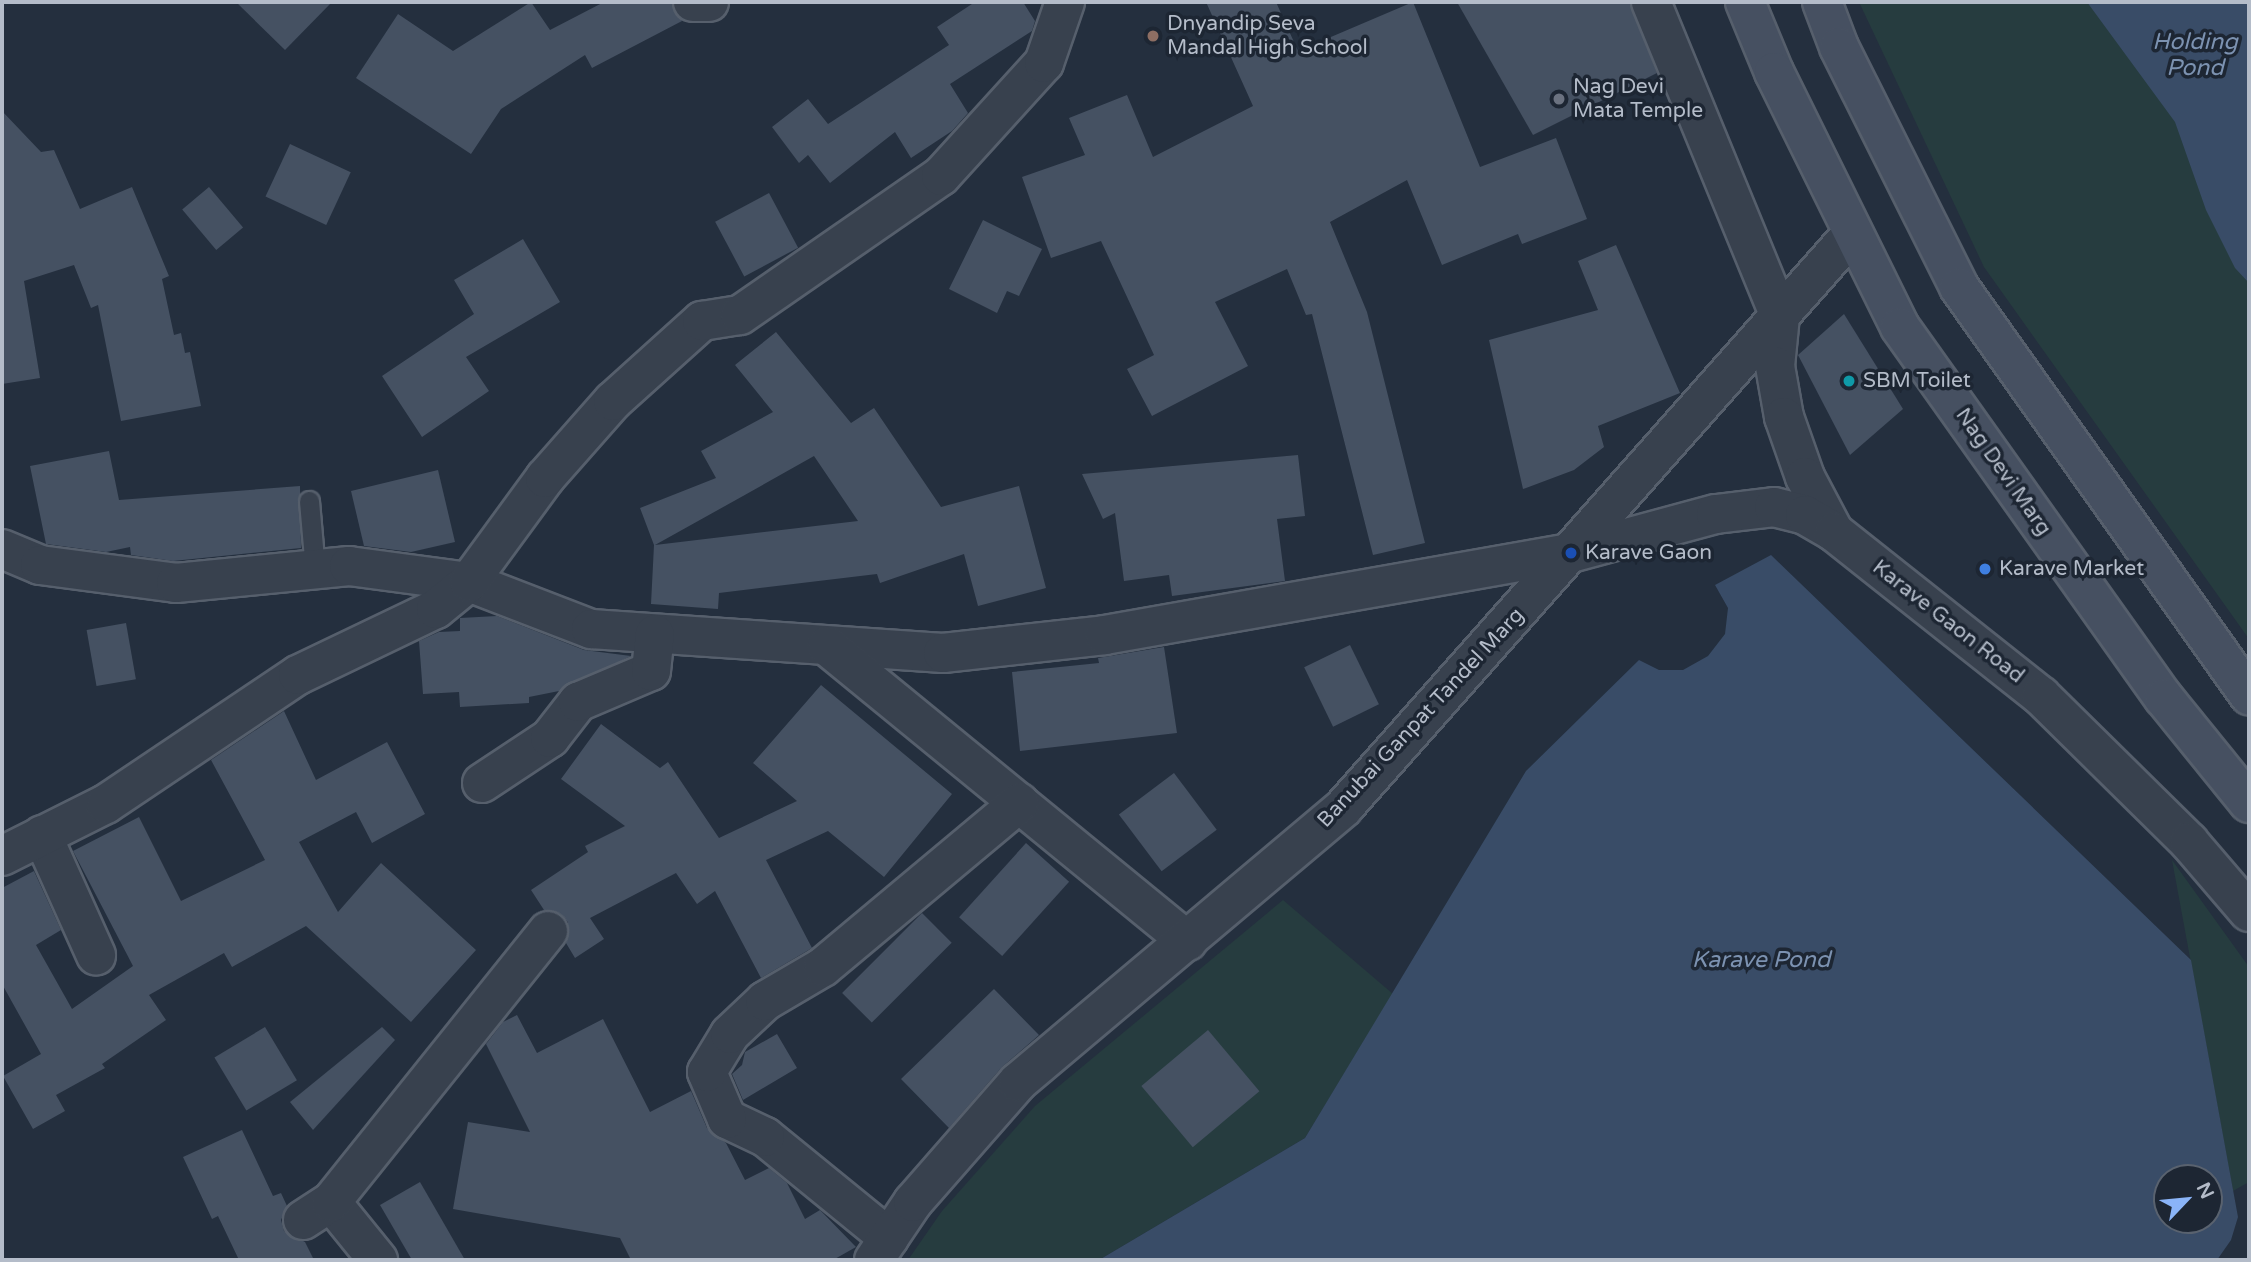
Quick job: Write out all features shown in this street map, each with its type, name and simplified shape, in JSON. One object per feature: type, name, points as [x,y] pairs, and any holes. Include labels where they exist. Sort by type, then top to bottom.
[{"type":"main road","name":"Nag Devi Marg","points":[[1745,2],[1852,234],[1900,327],[2164,698],[2249,803]]},
{"type":"main road","points":[[1822,2],[1839,47],[1959,287],[2249,695]]},
{"type":"street","points":[[693,2],[709,2]]},
{"type":"street","points":[[2,856],[162,769],[298,675],[436,609],[469,582],[545,478],[613,401],[702,321],[740,314],[941,176],[1044,63],[1065,2]]},
{"type":"street","points":[[1650,2],[1780,316],[1775,366],[1784,417],[1805,477],[1834,532]]},
{"type":"street","name":"Banubai Ganpat Tandel Marg","points":[[881,1249],[913,1202],[1017,1082],[1188,941],[1344,807],[1852,234]]},
{"type":"street","name":"Karave Gaon Road","points":[[2,549],[40,565],[176,583],[348,566],[469,582],[591,629],[943,653],[1105,635],[1571,553],[1746,508],[1784,509],[1834,532],[2041,696],[2189,842],[2249,912]]},
{"type":"street","points":[[482,783],[550,738],[578,702],[651,671],[655,634]]},
{"type":"street","points":[[827,646],[1188,941]]},
{"type":"street","points":[[881,1249],[765,1137],[727,1119],[708,1072],[730,1034],[765,1001],[822,967],[1019,803]]},
{"type":"street","points":[[42,835],[96,955]]},
{"type":"street","points":[[378,1260],[317,1211],[548,931]]},
{"type":"lane","points":[[309,501],[315,569]]},
{"type":"green space","points":[[1859,2],[2249,2],[2249,639],[1984,267]]},
{"type":"green space","points":[[2172,860],[2249,967],[2249,1182],[2233,1191]]},
{"type":"green space","points":[[1283,900],[1393,994],[1305,1138],[1099,1260],[908,1260],[942,1211],[1035,1106]]},
{"type":"water","name":"Holding Pond","points":[[2087,2],[2249,2],[2249,283],[2235,268],[2206,210],[2175,122]]},
{"type":"water","name":"Karave Pond","points":[[1771,555],[2191,960],[2238,1217],[2231,1240],[2217,1260],[1099,1260],[1305,1138],[1526,771],[1639,660],[1659,670],[1683,670],[1708,656],[1725,634],[1728,608],[1715,585]]},
{"type":"building","points":[[236,2],[332,2],[285,50]]},
{"type":"building","points":[[531,2],[550,30],[604,2],[671,2],[682,21],[592,68],[585,55],[501,109],[471,154],[356,78],[398,14],[453,51]]},
{"type":"building","points":[[975,2],[1023,2],[1035,21],[1032,31],[950,84],[968,113],[952,131],[911,158],[895,132],[830,183],[808,155],[799,163],[772,127],[808,99],[828,124],[949,45],[937,27]]},
{"type":"building","points":[[1206,2],[1276,2],[1298,51],[1413,2],[1480,167],[1556,138],[1587,219],[1522,244],[1518,234],[1442,265],[1407,180],[1330,222],[1367,312],[1425,543],[1373,555],[1312,314],[1306,315],[1287,269],[1215,302],[1248,366],[1152,416],[1127,369],[1154,355],[1101,241],[1051,258],[1022,177],[1085,155],[1069,118],[1127,95],[1153,157],[1253,106]]},
{"type":"building","name":"Nag Devi Mata Temple","points":[[1457,2],[1630,2],[1657,73],[1533,135]]},
{"type":"building","points":[[2,111],[41,152],[54,150],[80,209],[132,187],[169,276],[162,279],[174,335],[181,333],[185,353],[190,352],[201,406],[121,421],[98,305],[91,308],[74,265],[24,281],[40,378],[2,384]]},
{"type":"building","points":[[290,144],[351,172],[326,225],[265,197]]},
{"type":"building","points":[[209,187],[243,228],[216,250],[182,209]]},
{"type":"building","points":[[769,193],[798,248],[744,276],[715,222]]},
{"type":"building","points":[[983,220],[1042,249],[1019,296],[1007,291],[997,313],[949,289]]},
{"type":"building","points":[[523,239],[560,302],[466,357],[489,391],[422,437],[382,376],[474,314],[454,280]]},
{"type":"building","points":[[1616,245],[1680,393],[1598,426],[1604,447],[1574,470],[1523,489],[1489,340],[1598,310],[1578,261]]},
{"type":"building","name":"SBM Toilet","points":[[1844,314],[1903,409],[1850,455],[1798,355]]},
{"type":"building","points":[[776,332],[851,423],[874,408],[941,507],[1019,486],[1046,588],[978,606],[964,554],[880,583],[877,574],[719,593],[718,609],[651,604],[654,545],[640,508],[716,478],[701,451],[773,412],[735,365]],"holes":[[[814,456],[858,521],[655,545]]]},
{"type":"building","points":[[109,451],[119,500],[300,486],[301,548],[173,561],[131,555],[130,547],[106,552],[46,544],[30,466]]},
{"type":"building","points":[[1298,455],[1305,516],[1277,519],[1285,581],[1172,596],[1169,575],[1124,581],[1115,513],[1103,519],[1082,474]]},
{"type":"building","points":[[438,470],[455,542],[411,552],[364,546],[351,491]]},
{"type":"building","points":[[497,616],[584,650],[631,656],[559,691],[529,697],[529,703],[460,707],[459,692],[423,694],[419,641],[439,632],[460,631],[460,618]]},
{"type":"building","points":[[126,623],[136,679],[97,686],[87,630]]},
{"type":"building","points":[[1350,645],[1379,704],[1333,727],[1304,667]]},
{"type":"building","points":[[1164,647],[1177,733],[1020,751],[1012,672],[1099,663],[1098,658]]},
{"type":"building","points":[[821,685],[952,794],[884,877],[828,831],[766,860],[812,948],[761,978],[715,891],[697,904],[676,873],[590,918],[604,939],[575,958],[566,943],[568,922],[561,914],[544,910],[531,890],[588,852],[585,846],[625,826],[561,779],[601,724],[660,768],[668,762],[719,838],[797,801],[753,763]]},
{"type":"building","points":[[284,711],[316,780],[387,742],[425,814],[372,843],[356,812],[299,842],[338,912],[381,863],[476,950],[411,1022],[306,926],[232,967],[224,953],[149,995],[166,1020],[102,1064],[105,1068],[56,1095],[65,1111],[33,1129],[3,1076],[41,1054],[2,984],[2,888],[34,871],[61,930],[36,945],[72,1009],[133,966],[73,851],[139,817],[181,901],[265,860],[211,760]]},
{"type":"building","points":[[1174,773],[1217,830],[1162,871],[1119,815]]},
{"type":"building","points":[[1026,843],[1069,882],[1002,956],[959,917]]},
{"type":"building","points":[[922,913],[952,943],[872,1023],[842,993]]},
{"type":"building","points":[[994,989],[1039,1035],[1002,1067],[949,1128],[901,1079]]},
{"type":"building","points":[[517,1015],[537,1053],[603,1019],[650,1112],[691,1091],[707,1128],[726,1143],[745,1180],[769,1168],[787,1183],[805,1219],[820,1210],[856,1247],[833,1260],[631,1260],[620,1238],[453,1209],[468,1122],[530,1132],[486,1044],[503,1022]]},
{"type":"building","points":[[265,1027],[297,1080],[246,1111],[214,1057]]},
{"type":"building","points":[[382,1027],[395,1040],[313,1130],[290,1102]]},
{"type":"building","points":[[1208,1030],[1259,1091],[1193,1147],[1141,1086]]},
{"type":"building","points":[[777,1034],[797,1068],[743,1100],[732,1074],[742,1065],[745,1052]]},
{"type":"building","points":[[242,1130],[273,1196],[281,1193],[287,1206],[281,1220],[284,1231],[305,1242],[314,1260],[239,1260],[218,1216],[212,1219],[183,1157]]},
{"type":"building","points":[[420,1182],[465,1260],[412,1260],[380,1205]]},
{"type":"place","name":"Dnyandip Seva Mandal High School","points":[[1153,36]]},
{"type":"place","name":"Nag Devi Mata Temple","points":[[1559,99]]},
{"type":"place","name":"SBM Toilet","points":[[1849,381]]},
{"type":"place","name":"Karave Gaon","points":[[1571,553]]},
{"type":"place","name":"Karave Market","points":[[1985,569]]}]
